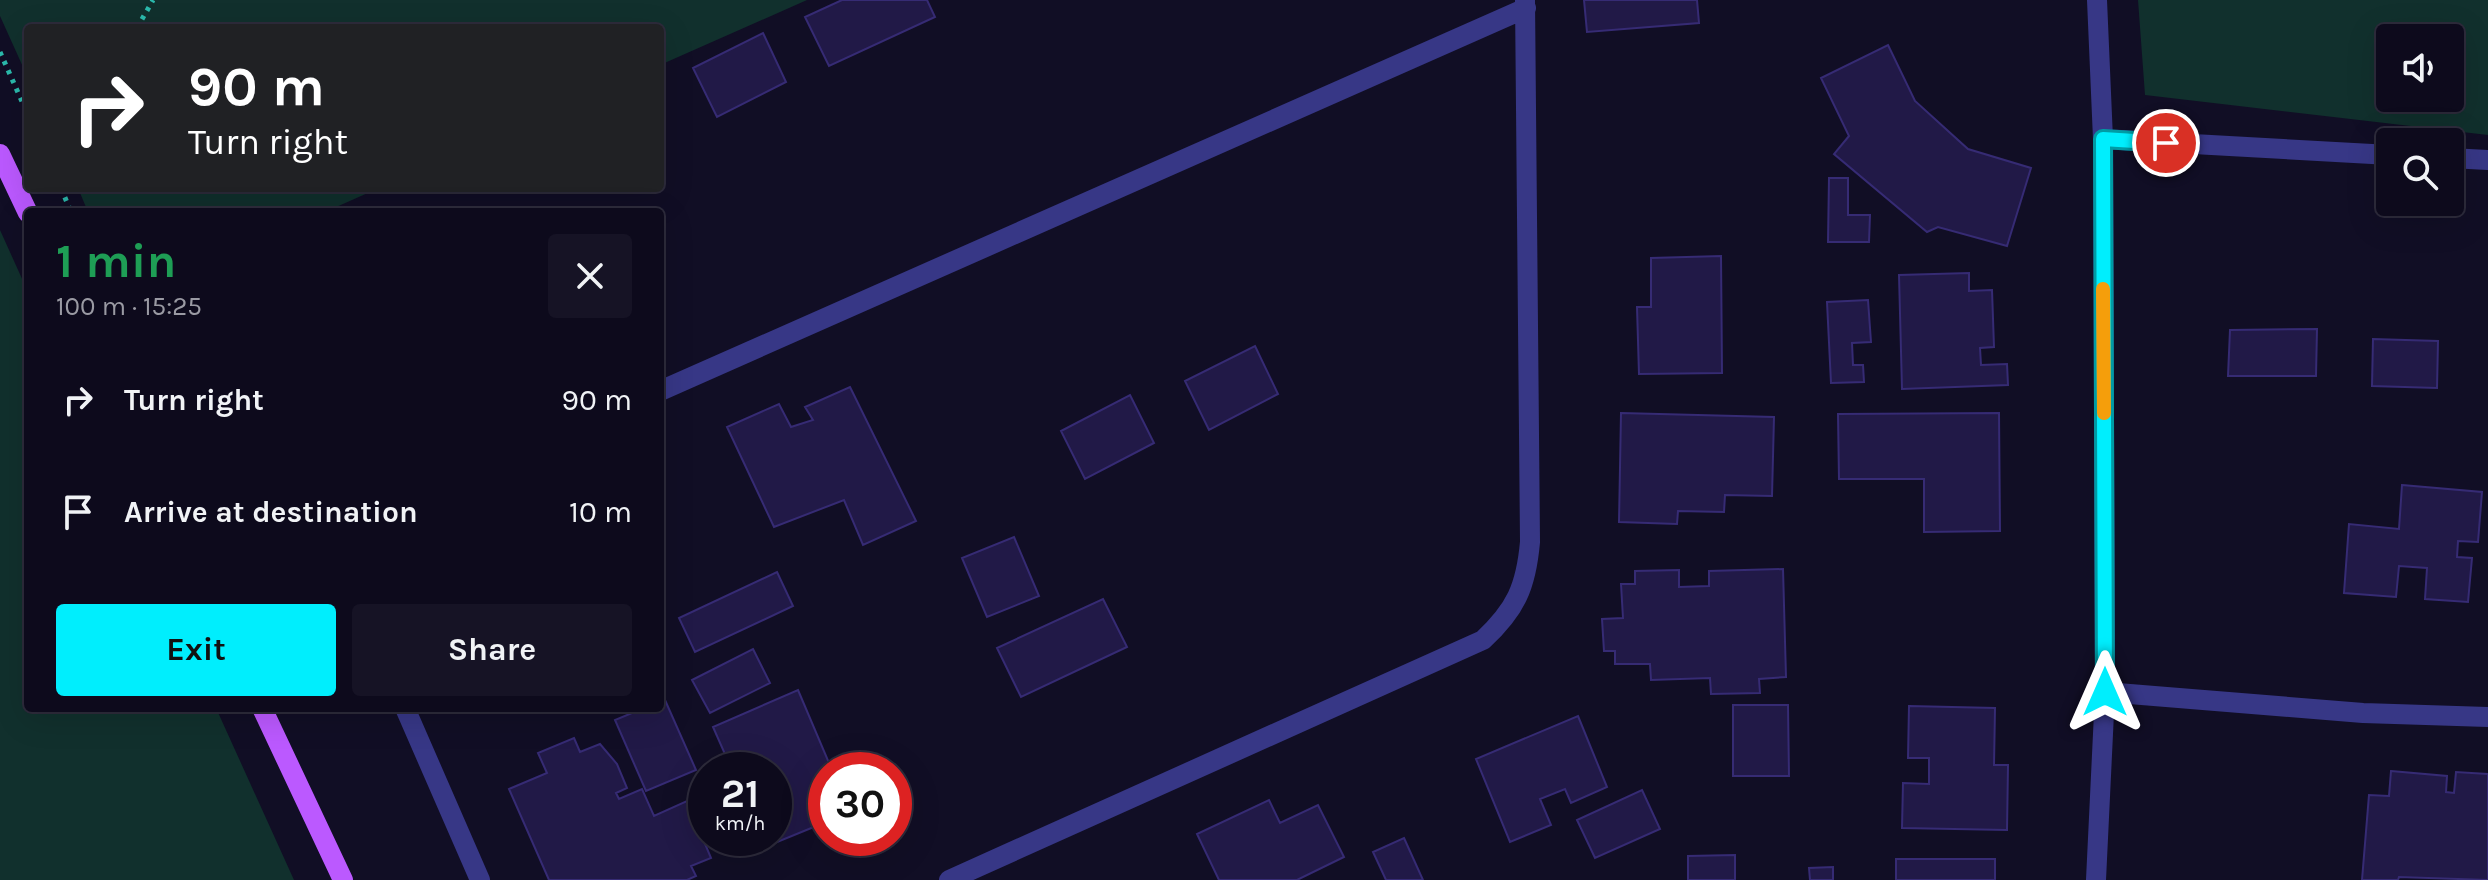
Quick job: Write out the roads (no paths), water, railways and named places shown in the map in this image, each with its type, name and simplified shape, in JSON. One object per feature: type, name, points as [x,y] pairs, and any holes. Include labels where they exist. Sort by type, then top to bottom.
[{"type":"main road","points":[[0,154],[26,208]]},
{"type":"main road","points":[[264,712],[343,880]]},
{"type":"street","points":[[2096,880],[2105,692],[2103,139],[2097,0]]},
{"type":"street","points":[[664,389],[1526,4],[1530,542],[1527,570],[1518,598],[1504,621],[1483,640],[949,880]]},
{"type":"street","points":[[2103,139],[2376,154]]},
{"type":"street","points":[[2464,159],[2488,160]]},
{"type":"street","points":[[2105,692],[2363,713],[2488,717]]},
{"type":"street","points":[[407,712],[480,880]]}]
